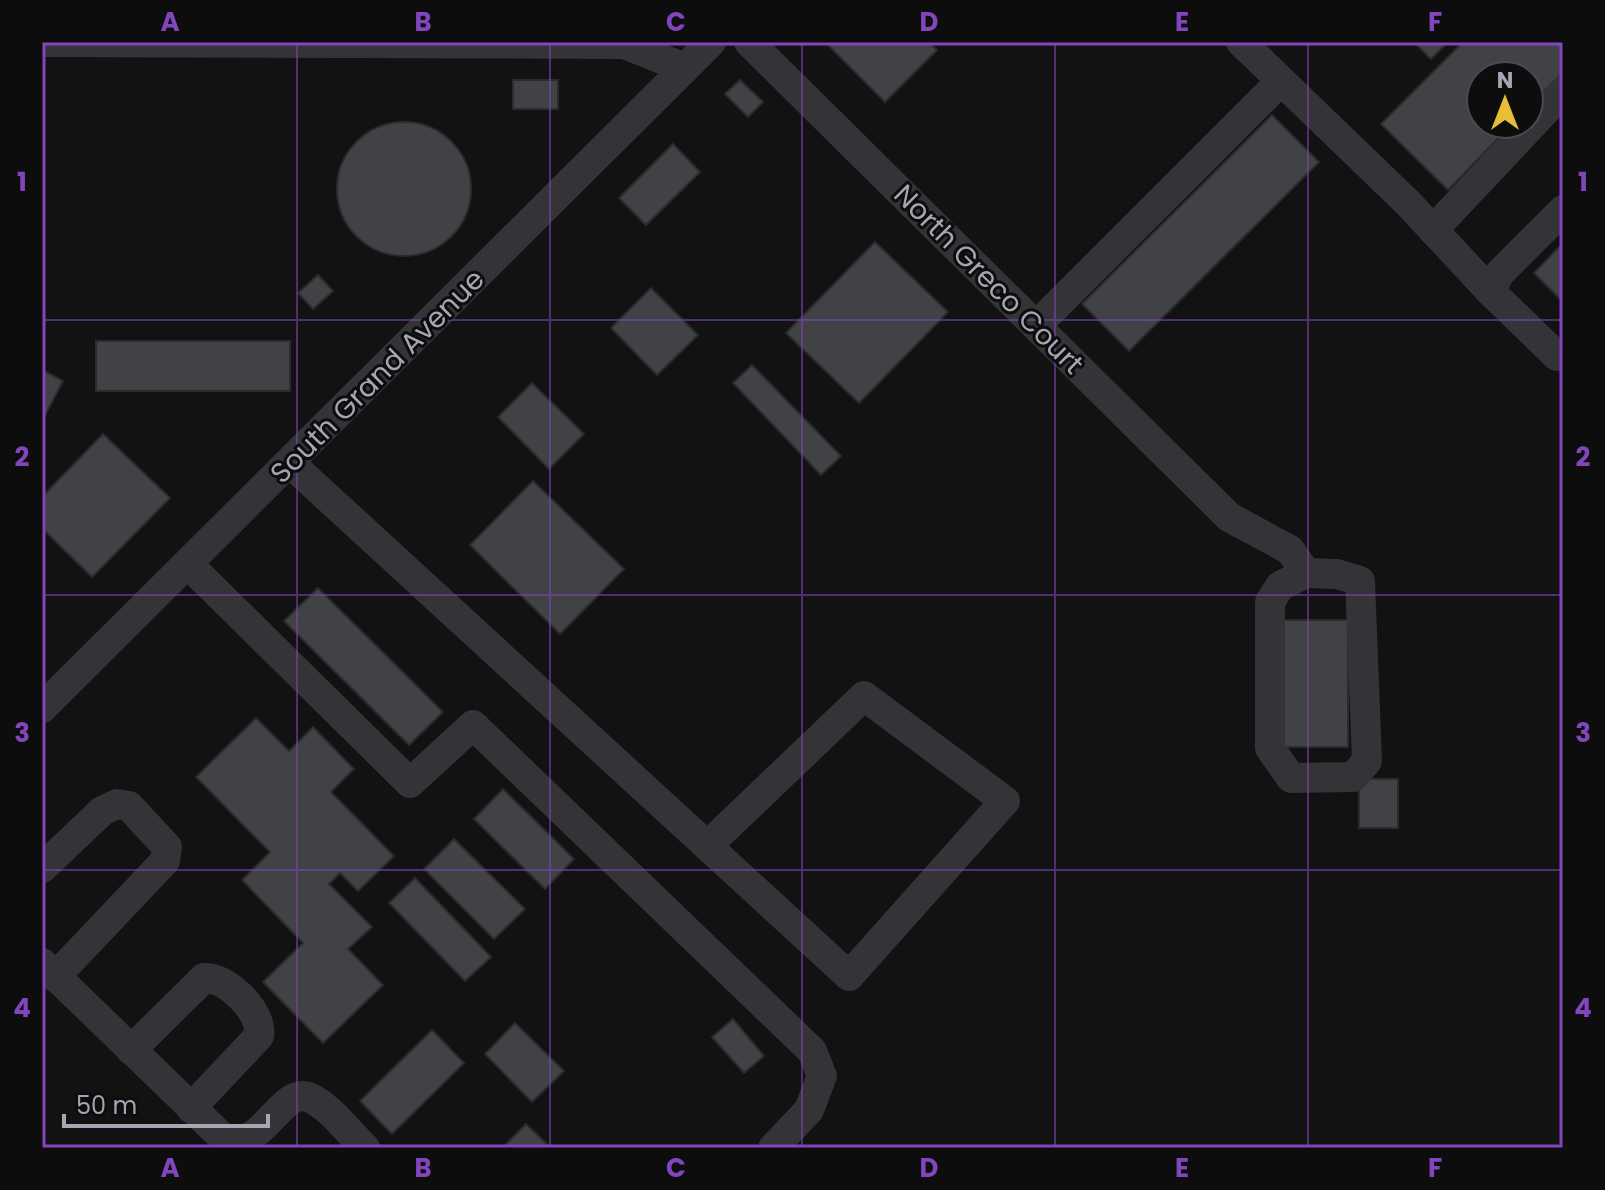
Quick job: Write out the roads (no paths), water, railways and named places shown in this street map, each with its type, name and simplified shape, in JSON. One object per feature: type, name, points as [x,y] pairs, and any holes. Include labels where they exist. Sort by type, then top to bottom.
[{"type":"street","points":[[42,42],[624,44],[685,68]]},
{"type":"street","name":"South Grand Avenue","points":[[45,701],[188,564],[711,42]]},
{"type":"street","name":"North Greco Court","points":[[749,42],[1229,517],[1290,550],[1306,573]]},
{"type":"street","points":[[1241,42],[1557,356]]},
{"type":"street","points":[[1036,326],[1281,81]]},
{"type":"street","points":[[1433,230],[1563,92]]},
{"type":"street","points":[[1490,291],[1500,273],[1563,210]]},
{"type":"street","points":[[290,463],[707,846],[849,976],[1005,801],[864,696],[707,846]]},
{"type":"street","points":[[188,564],[410,783],[473,725],[812,1051],[822,1076],[809,1110],[773,1148]]},
{"type":"street","points":[[1306,573],[1337,574],[1360,581],[1367,761],[1353,777],[1291,778],[1270,748],[1270,602],[1280,586],[1306,573]]},
{"type":"street","points":[[42,868],[112,805],[129,806],[167,847],[165,861],[49,970],[222,1137],[236,1140],[256,1133],[293,1098],[307,1097],[365,1148]]},
{"type":"street","points":[[131,1050],[204,978],[221,981],[254,1013],[260,1025],[259,1036],[191,1108]]}]
